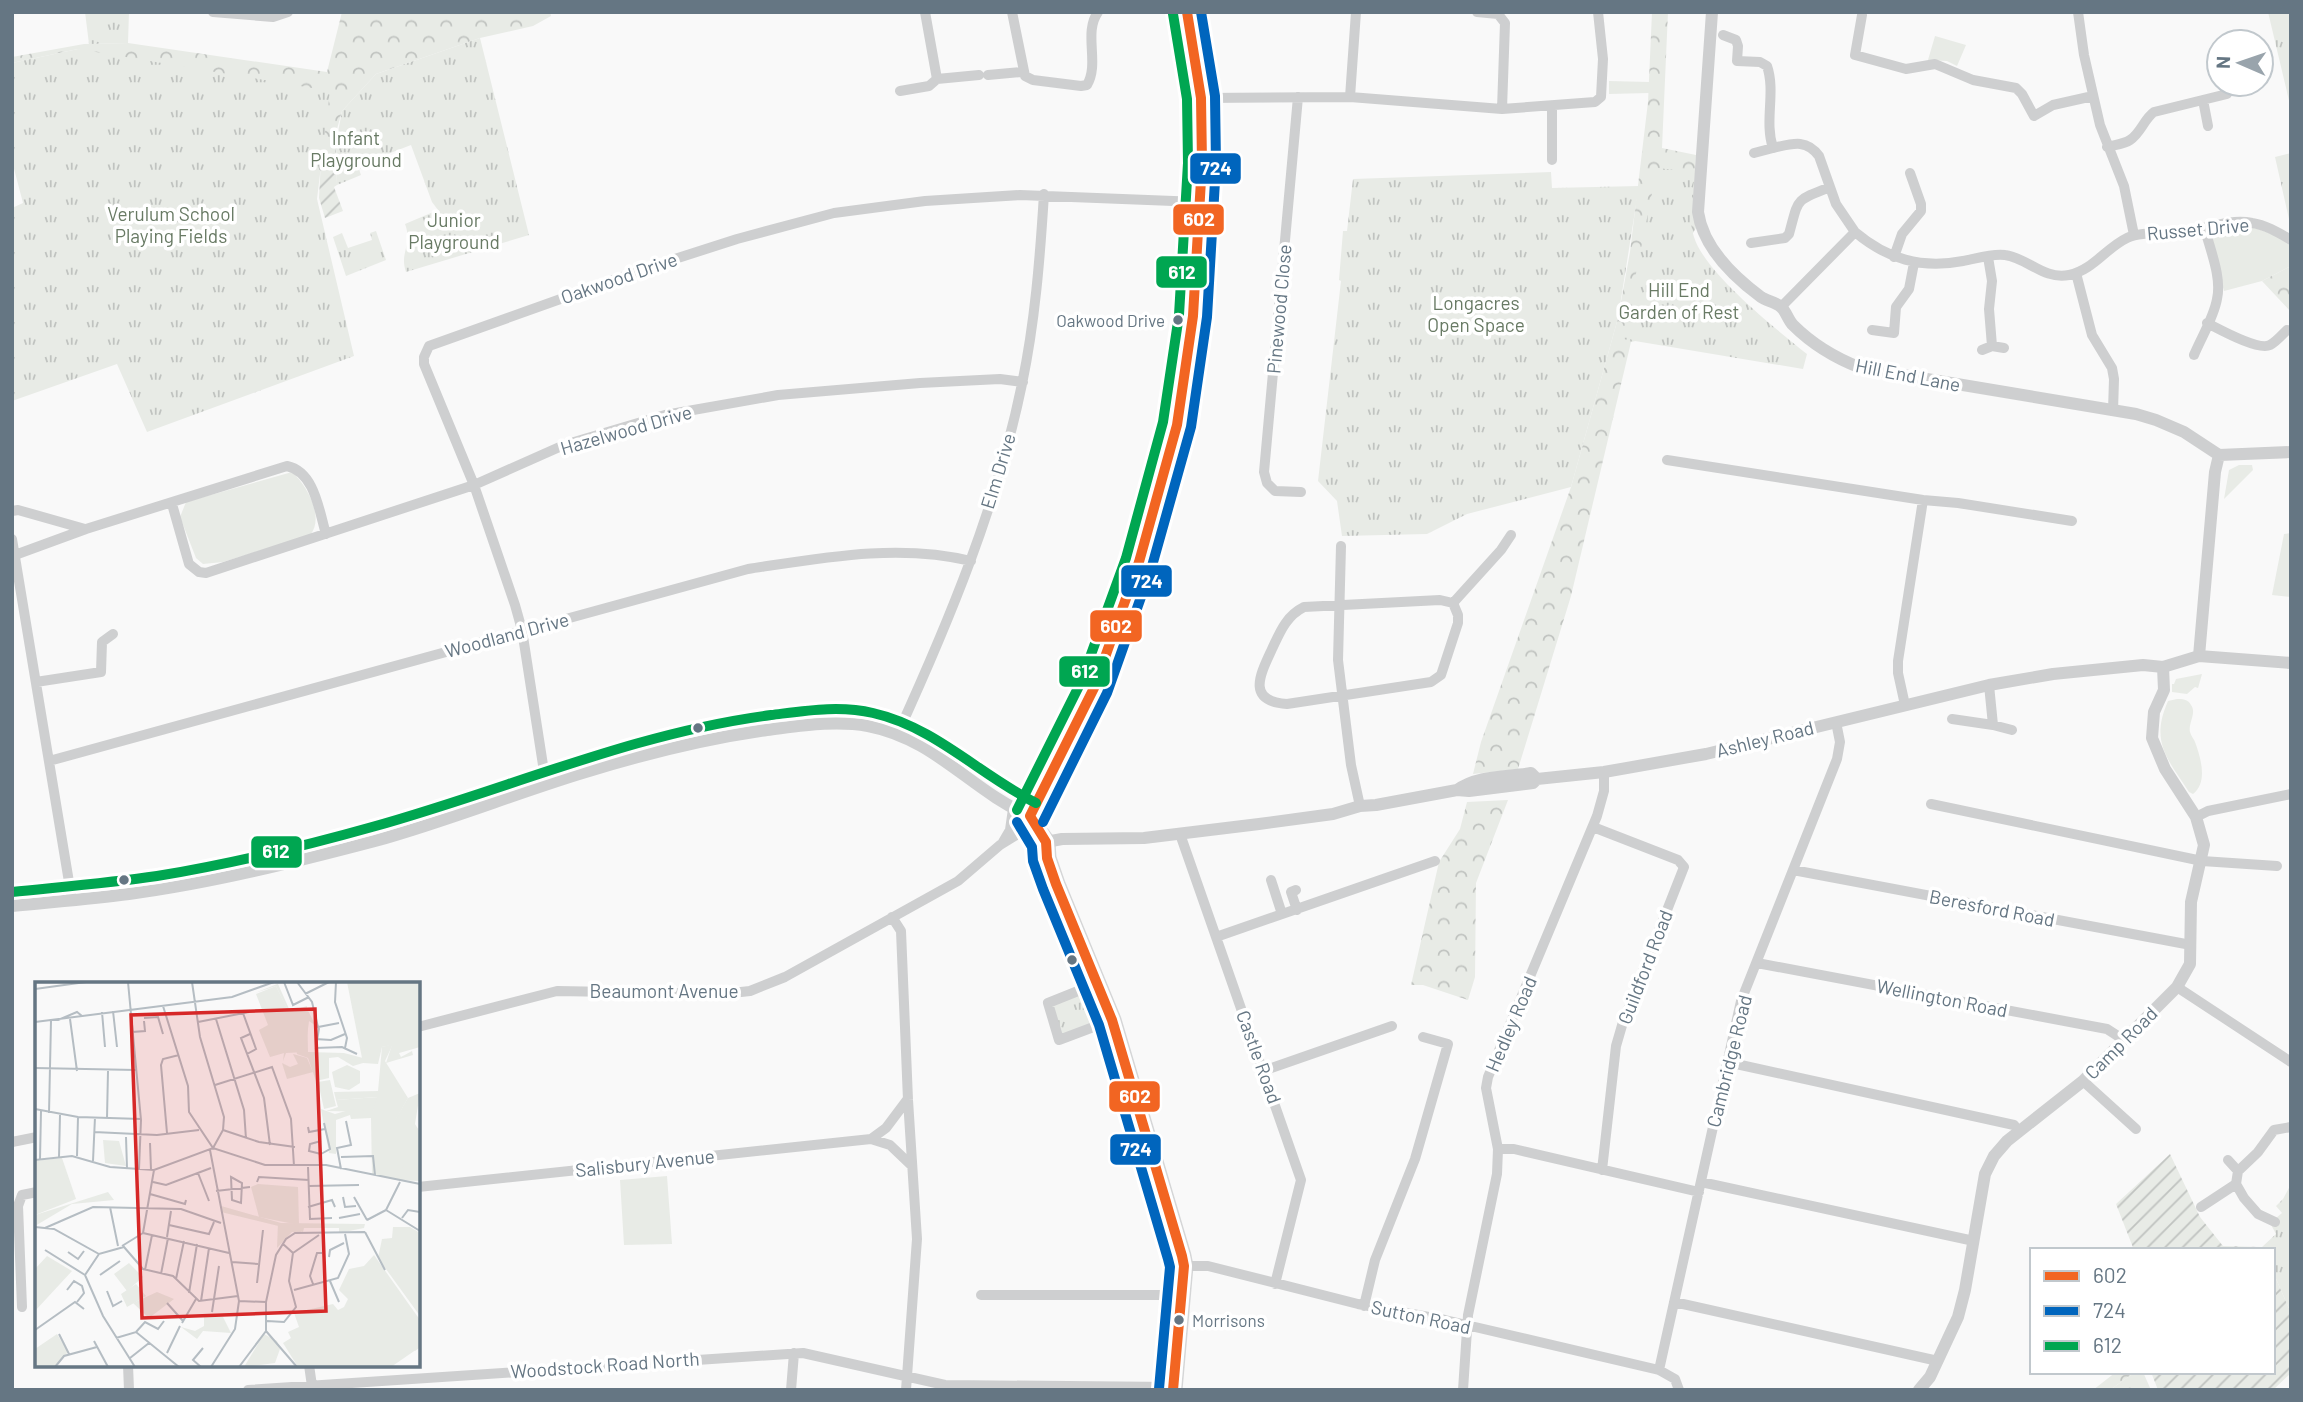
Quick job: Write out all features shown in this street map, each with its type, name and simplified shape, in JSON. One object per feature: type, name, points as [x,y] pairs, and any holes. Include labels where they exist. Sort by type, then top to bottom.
[{"type":"main road","points":[[1173,1388],[1184,1266],[1112,1020],[1051,871],[1046,842],[1030,816],[1094,688],[1139,562],[1177,425],[1195,295],[1202,130],[1201,98],[1186,12]]},
{"type":"street","points":[[214,12],[273,17],[288,12]]},
{"type":"street","points":[[925,12],[937,79]]},
{"type":"street","points":[[1013,12],[1023,72],[1028,78],[1081,86],[1087,85],[1091,76],[1092,24],[1098,12]]},
{"type":"street","points":[[1350,97],[1356,12]]},
{"type":"street","points":[[1477,12],[1498,14],[1505,23],[1502,109]]},
{"type":"street","points":[[1201,98],[1350,97],[1502,109],[1595,102],[1601,97],[1603,59],[1598,12]]},
{"type":"street","name":"Hill End Lane","points":[[1712,12],[1699,219],[1706,239],[1722,261],[1755,293],[1781,307],[1790,321],[1810,341],[1844,362],[1861,368],[2155,419],[2184,432],[2219,455]]},
{"type":"street","points":[[2078,12],[2093,96],[2107,147],[2124,186],[2134,235]]},
{"type":"street","points":[[1862,15],[1855,55],[1906,69],[1935,64],[1973,80],[2016,88],[2034,116],[2053,105],[2093,96]]},
{"type":"street","points":[[1723,35],[1736,40],[1738,61],[1760,62],[1767,66],[1770,75],[1769,130],[1773,148]]},
{"type":"street","points":[[900,91],[929,86],[937,79],[1023,72]]},
{"type":"street","name":"Pinewood Close","points":[[1298,97],[1264,472],[1267,483],[1275,491],[1301,492]]},
{"type":"street","points":[[2107,147],[2130,140],[2146,117],[2154,112],[2211,98]]},
{"type":"street","points":[[2203,100],[2208,125]]},
{"type":"street","points":[[1552,106],[1552,160]]},
{"type":"street","points":[[1754,153],[1796,143],[1808,144],[1819,156],[1836,204],[1855,232],[1870,245],[1894,257],[1914,263],[1946,264],[2006,254],[2047,274],[2076,273],[2092,335],[2112,368],[2113,411]]},
{"type":"street","points":[[1894,257],[1902,234],[1921,211],[1910,173]]},
{"type":"street","points":[[1751,243],[1785,238],[1789,234],[1798,202],[1830,187]]},
{"type":"street","name":"Oakwood Drive","points":[[474,485],[425,364],[424,356],[429,346],[653,266],[737,239],[834,213],[925,201],[1044,194],[1199,202]]},
{"type":"street","name":"Elm Drive","points":[[898,733],[943,634],[971,561],[1001,466],[1023,382],[1037,286],[1044,194]]},
{"type":"street","name":"Russet Drive","points":[[2076,273],[2090,266],[2124,239],[2134,235],[2178,233],[2250,222],[2264,225],[2291,240]]},
{"type":"street","points":[[2194,355],[2217,299],[2218,287],[2204,229]]},
{"type":"street","points":[[1781,307],[1855,232]]},
{"type":"street","points":[[1988,257],[1992,281],[1987,348],[2004,348]]},
{"type":"street","points":[[1872,330],[1897,335],[1896,307],[1909,289],[1914,263]]},
{"type":"street","points":[[2207,323],[2230,335],[2265,346],[2287,330]]},
{"type":"street","name":"Hazelwood Drive","points":[[172,504],[188,564],[199,572],[206,573],[474,485],[564,445],[665,415],[791,394],[920,383],[1000,379],[1023,382]]},
{"type":"street","points":[[2291,452],[2219,455],[2215,472],[2199,656],[2291,663]]},
{"type":"street","points":[[1667,460],[2072,521]]},
{"type":"street","points":[[15,555],[86,529],[287,466],[304,473],[326,534]]},
{"type":"street","points":[[474,485],[522,630],[543,765],[551,783]]},
{"type":"street","points":[[1905,705],[1898,661],[1923,500]]},
{"type":"street","points":[[12,511],[18,510],[86,529]]},
{"type":"street","points":[[1453,603],[1501,550],[1511,535]]},
{"type":"street","points":[[12,539],[72,900]]},
{"type":"street","points":[[1341,546],[1338,660],[1351,765],[1360,806]]},
{"type":"street","name":"Woodland Drive","points":[[49,761],[748,569],[840,555],[904,553],[971,561]]},
{"type":"street","points":[[1440,600],[1453,603],[1458,623],[1441,675],[1431,682],[1287,704],[1273,703],[1266,699],[1259,689],[1259,677],[1286,621],[1294,612],[1304,607],[1440,600]]},
{"type":"street","points":[[36,682],[101,672],[102,642],[113,635]]},
{"type":"street","name":"Ashley Road","points":[[1046,842],[1180,834],[1334,814],[1360,806],[1457,790],[1469,791],[1501,782],[1532,783],[1537,779],[1604,772],[1706,754],[1989,685],[2075,672],[2143,665],[2163,667],[2199,656]]},
{"type":"street","name":"Camp Road","points":[[1919,1390],[1930,1377],[1958,1317],[1989,1165],[2000,1148],[2083,1081],[2177,987],[2190,964],[2189,918],[2204,845],[2196,817],[2165,769],[2152,738],[2154,712],[2164,690],[2163,667]]},
{"type":"street","points":[[1989,685],[1993,725]]},
{"type":"street","points":[[1952,719],[2012,730]]},
{"type":"street","name":"Cambridge Road","points":[[1659,1370],[1741,1001],[1840,751],[1836,722]]},
{"type":"street","points":[[12,906],[186,884],[283,864],[377,840],[551,783],[651,754],[749,733],[830,723],[898,733],[932,752],[1013,808],[1030,816]]},
{"type":"street","name":"Hedley Road","points":[[1463,1390],[1466,1327],[1496,1186],[1498,1149],[1486,1088],[1488,1077],[1603,803],[1604,772]]},
{"type":"street","points":[[2196,817],[2208,811],[2291,794]]},
{"type":"street","points":[[1931,804],[2202,861],[2277,866]]},
{"type":"street","name":"Beaumont Avenue","points":[[420,1026],[557,991],[723,994],[750,991],[785,977],[958,881],[1007,838],[1013,808]]},
{"type":"street","name":"Beaumont Avenue","points":[[1000,845],[1018,834],[1030,816]]},
{"type":"street","name":"Guildford Road","points":[[1593,827],[1678,860],[1684,867],[1616,1046],[1602,1170]]},
{"type":"street","name":"Castle Road","points":[[1180,834],[1301,1180],[1275,1284]]},
{"type":"street","points":[[1216,937],[1435,861]]},
{"type":"street","name":"Beresford Road","points":[[1793,870],[2191,945]]},
{"type":"street","points":[[1270,880],[1282,914]]},
{"type":"street","points":[[1296,890],[1291,892],[1297,910]]},
{"type":"street","points":[[892,917],[901,931],[917,1248],[906,1390]]},
{"type":"street","name":"Wellington Road","points":[[1756,963],[2107,1029],[2124,1040]]},
{"type":"street","points":[[1098,982],[1048,1003],[1059,1040],[1112,1020]]},
{"type":"street","points":[[2177,987],[2291,1062]]},
{"type":"street","points":[[1263,1070],[1392,1026]]},
{"type":"street","points":[[1364,1306],[1375,1260],[1415,1159],[1448,1044],[1423,1037]]},
{"type":"street","points":[[1727,1062],[2014,1125],[2019,1132]]},
{"type":"street","points":[[2083,1081],[2136,1129]]},
{"type":"street","points":[[871,1139],[886,1128],[908,1100]]},
{"type":"street","points":[[2275,1222],[2258,1214],[2244,1198],[2236,1184],[2238,1171],[2258,1152],[2274,1130],[2291,1127]]},
{"type":"street","points":[[12,1142],[35,1137]]},
{"type":"street","points":[[871,1139],[890,1145],[912,1167]]},
{"type":"street","name":"Salisbury Avenue","points":[[420,1187],[871,1139]]},
{"type":"street","points":[[1498,1149],[1514,1149],[1602,1170],[1974,1241]]},
{"type":"street","points":[[2228,1160],[2238,1171]]},
{"type":"street","points":[[2201,1207],[2236,1184]]},
{"type":"street","points":[[22,1307],[16,1276],[18,1206],[22,1195],[35,1192]]},
{"type":"street","name":"Sutton Road","points":[[1184,1266],[1208,1266],[1364,1306],[1445,1320],[1659,1370]]},
{"type":"street","points":[[981,1295],[1182,1296]]},
{"type":"street","points":[[1674,1302],[1938,1361]]},
{"type":"street","points":[[791,1390],[794,1353]]},
{"type":"street","name":"Woodstock Road North","points":[[248,1390],[794,1353],[959,1386],[1173,1388]]},
{"type":"street","points":[[128,1367],[129,1390]]},
{"type":"street","points":[[309,1367],[312,1386]]},
{"type":"street","points":[[1659,1370],[1675,1379],[1679,1390]]},
{"type":"street","points":[[418,1378],[418,1390]]},
{"type":"green space","points":[[85,12],[129,12],[128,43],[89,44]]},
{"type":"green space","points":[[342,12],[550,12],[551,16],[533,26],[480,38],[376,74],[342,111],[337,129],[336,154],[321,159],[78,49],[12,63],[12,57],[84,44],[128,43],[327,72]]},
{"type":"green space","points":[[1652,12],[1668,12],[1662,148],[1696,155],[1693,210],[1696,228],[1668,276],[1649,338],[1631,342],[1571,596],[1518,769],[1473,774],[1481,742],[1571,487],[1618,318],[1630,252],[1648,102]]},
{"type":"green space","points":[[2268,12],[2291,12],[2291,109],[2275,42],[2275,28],[2272,28]]},
{"type":"green space","points":[[1935,36],[1966,45],[1957,66],[1947,61],[1928,60]]},
{"type":"green space","points":[[480,38],[529,235],[406,272],[404,259],[408,238],[405,224],[438,210],[432,202],[411,145],[380,157],[381,161],[359,169],[361,175],[337,185],[336,143],[342,111],[376,74]]},
{"type":"green space","name":"Verulum School Playing Fields","points":[[78,49],[330,91],[317,199],[354,356],[147,432],[117,364],[12,401],[12,208],[23,203],[12,161],[12,63]]},
{"type":"green space","points":[[1609,81],[1649,82],[1649,93],[1609,94]]},
{"type":"green space","points":[[2291,153],[2291,228],[2275,157]]},
{"type":"green space","points":[[336,154],[337,185],[334,187],[343,211],[325,218],[319,198],[321,159]]},
{"type":"green space","name":"Hill End Garden of Rest","points":[[1657,168],[1695,172],[1691,222],[1701,251],[1743,300],[1807,354],[1803,369],[1623,339]]},
{"type":"green space","name":"Longacres Open Space","points":[[1551,172],[1552,188],[1639,186],[1618,318],[1571,487],[1467,514],[1427,534],[1342,536],[1337,501],[1318,481],[1341,281],[1343,231],[1347,231],[1353,179]]},
{"type":"green space","points":[[2238,225],[2266,232],[2291,245],[2291,266],[2262,281],[2224,291],[2211,236],[2217,229]]},
{"type":"green space","points":[[376,231],[386,260],[346,276],[333,237],[342,233],[348,248],[372,240],[370,233]]},
{"type":"green space","points":[[2291,266],[2291,312],[2262,281]]},
{"type":"green space","points":[[2239,465],[2252,465],[2253,470],[2224,499],[2229,470]]},
{"type":"green space","points":[[292,472],[308,493],[315,511],[316,520],[310,535],[223,562],[203,564],[196,558],[180,517],[186,502]]},
{"type":"green space","points":[[2291,533],[2291,597],[2272,595],[2284,534]]},
{"type":"green space","points":[[2202,674],[2198,688],[2195,687],[2187,694],[2172,692],[2172,684],[2176,679]]},
{"type":"green space","points":[[2187,700],[2193,708],[2190,732],[2201,763],[2202,777],[2193,794],[2168,759],[2161,739],[2163,715],[2168,701]]},
{"type":"green space","points":[[1508,800],[1476,883],[1475,977],[1468,1000],[1423,985],[1411,985],[1439,862],[1460,829],[1467,802]]},
{"type":"green space","points":[[1096,988],[1108,1021],[1060,1039],[1049,1007]]},
{"type":"green space","points":[[2170,1154],[2200,1217],[2223,1246],[2263,1248],[2133,1248],[2116,1204]]},
{"type":"green space","points":[[667,1176],[672,1244],[624,1245],[620,1180]]},
{"type":"green space","points":[[2291,1184],[2291,1313],[2275,1277],[2275,1248],[2262,1247],[2276,1234],[2270,1223],[2282,1213],[2276,1206]]},
{"type":"green space","points":[[2275,1277],[2291,1313],[2291,1373],[2273,1390],[2158,1390],[2152,1374],[2275,1374]]},
{"type":"green space","points":[[2113,1374],[2132,1374],[2110,1390],[2093,1390]]},
{"type":"green space","points":[[2132,1374],[2144,1374],[2151,1390],[2110,1390]]},
{"type":"transit line","name":"602","points":[[1030,816],[1094,688],[1139,562],[1177,425],[1193,316],[1202,163],[1201,98],[1187,12]]},
{"type":"transit line","name":"724","points":[[1043,822],[1107,693],[1152,566],[1191,427],[1207,317],[1216,164],[1215,96],[1201,12]]},
{"type":"transit line","name":"612","points":[[1017,810],[1081,682],[1126,558],[1163,422],[1179,315],[1188,163],[1187,99],[1173,14]]},
{"type":"transit line","name":"612","points":[[12,892],[157,876],[265,854],[422,812],[669,735],[719,723],[809,710],[860,711],[896,720],[937,740],[1036,803]]},
{"type":"transit line","name":"602","points":[[1030,816],[1046,842],[1047,858],[1056,884],[1112,1020],[1182,1256],[1184,1266],[1173,1390]]},
{"type":"transit line","name":"724","points":[[1017,822],[1032,847],[1033,861],[1043,889],[1099,1025],[1168,1259],[1170,1267],[1159,1389]]},
{"type":"place","name":"Oakwood Drive","points":[[1178,320]]},
{"type":"place","name":"Morrisons","points":[[1179,1320]]},
{"type":"park label","name":"Infant Playground","points":[[356,149]]},
{"type":"park label","name":"Junior Playground","points":[[454,231]]}]
